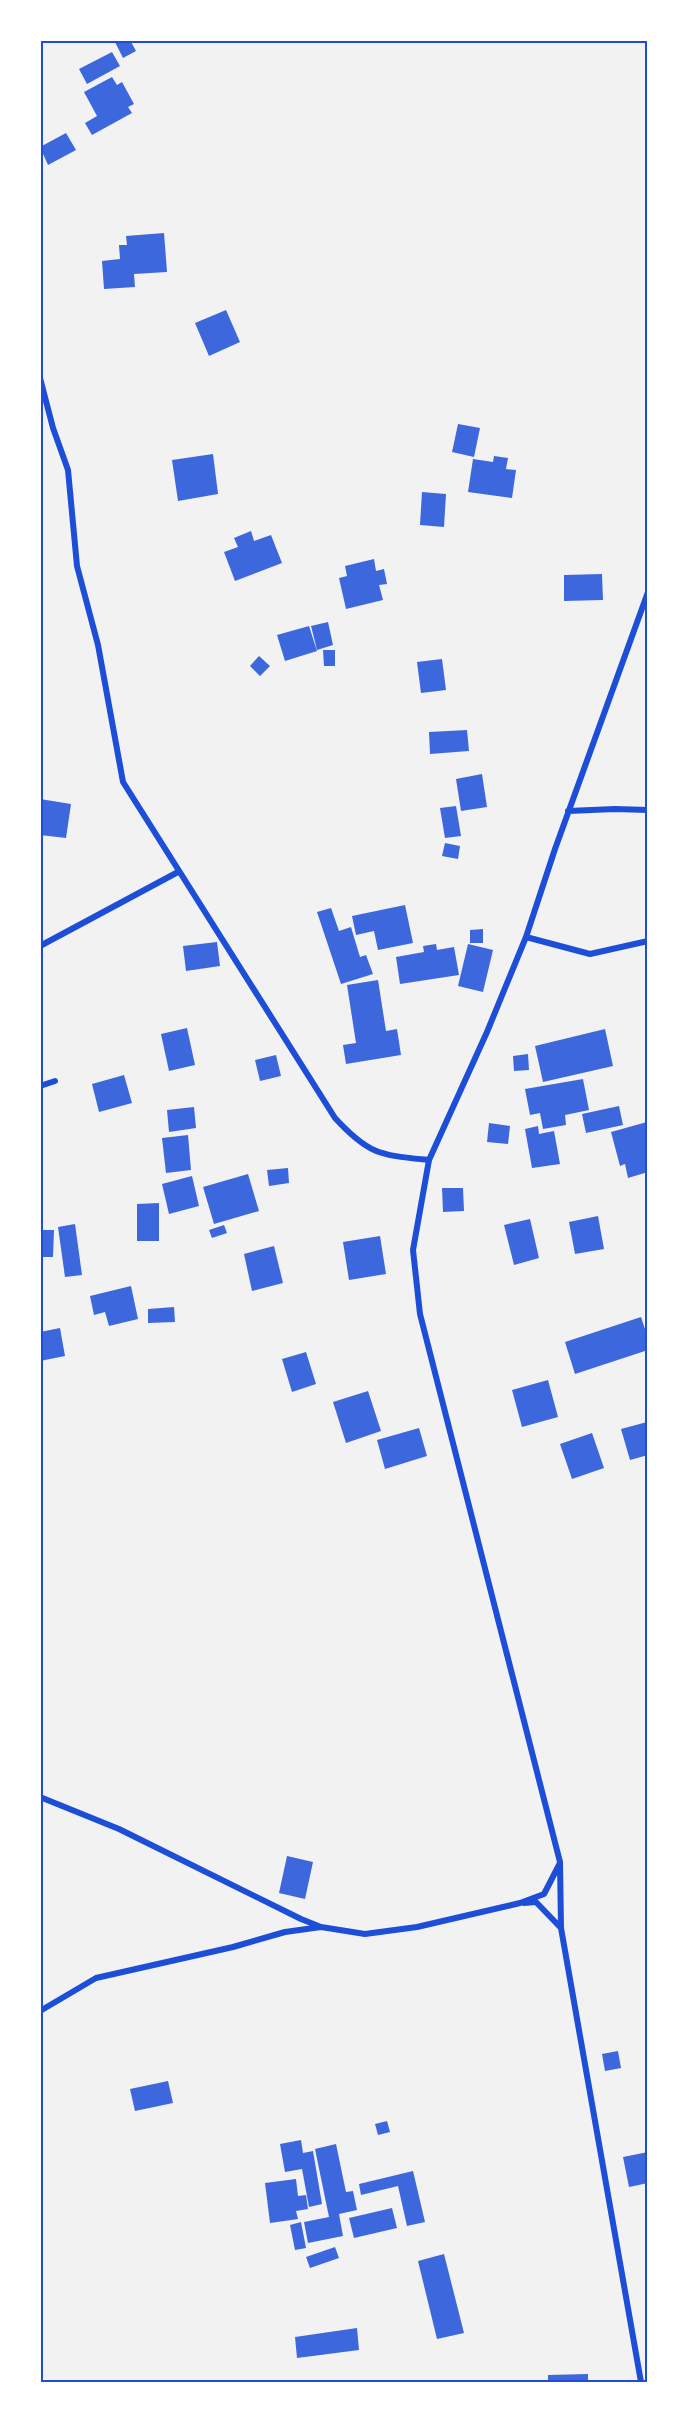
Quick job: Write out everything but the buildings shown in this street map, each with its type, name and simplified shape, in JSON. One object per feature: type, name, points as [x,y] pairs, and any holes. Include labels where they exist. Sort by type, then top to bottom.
[{"type":"street","points":[[40,378],[52,428],[68,470],[77,566],[98,645],[123,782],[335,1118],[356,1141],[384,1155],[429,1160]]},
{"type":"street","points":[[641,2382],[561,1928],[560,1862],[420,1314],[413,1250],[429,1160],[487,1032],[526,937],[568,811],[648,592]]},
{"type":"street","points":[[568,811],[648,810]]},
{"type":"street","points":[[40,946],[178,872]]},
{"type":"street","points":[[526,937],[590,954],[648,941]]},
{"type":"street","points":[[40,1086],[55,1082]]},
{"type":"street","points":[[40,1797],[119,1829],[300,1919],[321,1927],[365,1934],[417,1927],[520,1903],[544,1894],[560,1862]]},
{"type":"street","points":[[520,1903],[536,1902],[561,1928]]},
{"type":"street","points":[[40,2011],[96,1978],[233,1947],[285,1932],[321,1927]]}]
